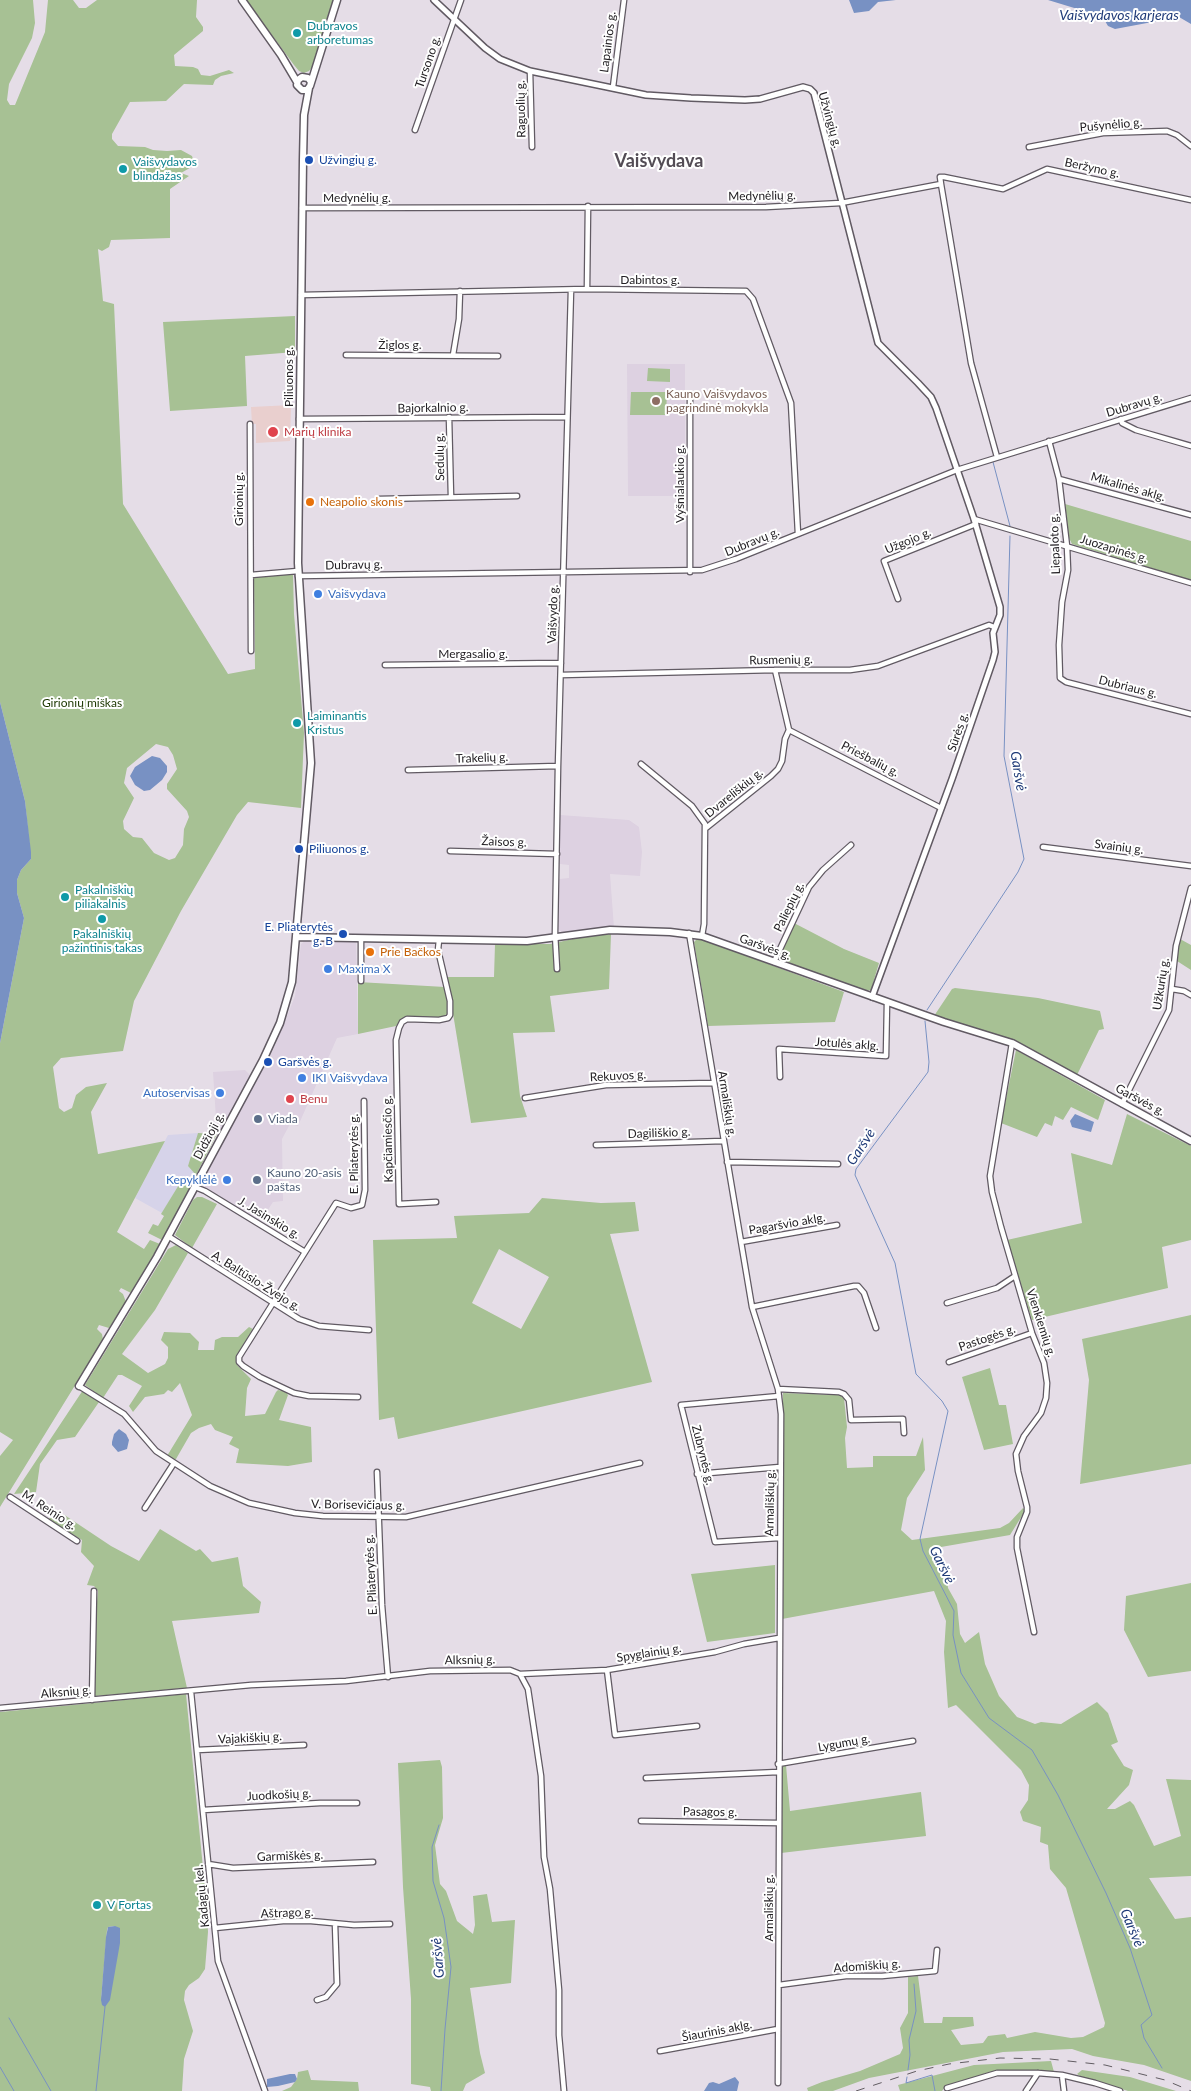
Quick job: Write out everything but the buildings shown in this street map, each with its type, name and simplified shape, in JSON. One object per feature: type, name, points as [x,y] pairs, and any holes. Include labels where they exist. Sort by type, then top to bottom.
[{"type":"main road","points":[[242,0],[281,55],[300,89],[305,90],[310,85],[308,78],[303,76],[281,55]]},
{"type":"main road","name":"Piliuonos g.","points":[[304,115],[310,85],[337,0]]},
{"type":"main road","points":[[297,82],[316,67]]},
{"type":"main road","name":"Piliuonos g.","points":[[296,937],[311,763],[298,573],[300,295],[304,115],[300,89]]},
{"type":"main road","name":"Garšvės g.","points":[[296,937],[527,940],[610,930],[702,936],[872,997],[1012,1043],[1191,1141]]},
{"type":"main road","name":"Didžioji g.","points":[[80,1386],[122,1318],[263,1060],[280,1024],[292,982],[296,937]]},
{"type":"street","name":"Užvingių g.","points":[[434,0],[500,60],[530,70],[646,95],[716,100],[760,98],[803,87],[810,89],[814,93],[878,343],[884,351],[905,368],[931,397],[957,470]]},
{"type":"street","name":"Tursono g.","points":[[415,130],[461,0]]},
{"type":"street","name":"Lapainios g.","points":[[613,87],[624,0]]},
{"type":"street","name":"Raguolių g.","points":[[530,70],[532,147]]},
{"type":"street","name":"Pušynėlio g.","points":[[1029,146],[1103,133],[1167,131],[1177,135],[1191,146]]},
{"type":"street","name":"Beržyno g.","points":[[941,184],[940,177],[944,177],[1003,189],[1047,169],[1191,200]]},
{"type":"street","name":"Medynėlių g.","points":[[302,208],[766,207],[841,203],[941,184]]},
{"type":"street","points":[[941,184],[971,363],[997,457]]},
{"type":"street","points":[[587,289],[588,206]]},
{"type":"street","name":"Dabintos g.","points":[[300,295],[587,289],[741,290],[750,294],[791,403],[798,534]]},
{"type":"street","name":"Vaišvydo g.","points":[[557,969],[555,938],[558,766],[570,290]]},
{"type":"street","points":[[453,355],[459,319],[460,291]]},
{"type":"street","name":"Žiglos g.","points":[[346,355],[498,356]]},
{"type":"street","name":"Vyšnialaukio g.","points":[[690,397],[690,572]]},
{"type":"street","name":"Dubravų g.","points":[[298,573],[690,572],[713,568],[957,470],[1191,398]]},
{"type":"street","name":"Sedulų g.","points":[[449,417],[451,497]]},
{"type":"street","name":"Bajorkalnio g.","points":[[300,419],[567,417]]},
{"type":"street","points":[[1121,419],[1122,423],[1136,430],[1191,446]]},
{"type":"street","name":"Girionių g.","points":[[250,424],[251,651]]},
{"type":"street","name":"Liepaloto g.","points":[[1049,441],[1059,479],[1067,546],[1068,570],[1062,602],[1060,678]]},
{"type":"street","name":"Sūrės g.","points":[[872,997],[941,808],[995,652],[993,633],[1000,615],[1000,607],[975,521],[957,470]]},
{"type":"street","name":"Mikalinės aklg.","points":[[1059,479],[1191,515]]},
{"type":"street","name":"Sedulų g.","points":[[379,499],[517,496]]},
{"type":"street","name":"Juozapinės g.","points":[[975,521],[1191,583]]},
{"type":"street","name":"Užgojo g.","points":[[898,599],[884,561],[975,521]]},
{"type":"street","points":[[251,575],[298,573]]},
{"type":"street","name":"Rusmenių g.","points":[[561,675],[850,670],[878,666],[989,625],[994,627]]},
{"type":"street","name":"Mergasalio g.","points":[[385,664],[561,664]]},
{"type":"street","name":"Dvareliškių g.","points":[[702,936],[704,924],[706,828],[778,769],[782,761],[785,739],[789,730],[776,670]]},
{"type":"street","name":"Dubriaus g.","points":[[1060,678],[1066,682],[1191,714]]},
{"type":"street","name":"Priešbalių g.","points":[[789,730],[941,808]]},
{"type":"street","points":[[640,764],[697,811],[706,828]]},
{"type":"street","name":"Trakelių g.","points":[[408,770],[558,766]]},
{"type":"street","name":"Paliepių g.","points":[[774,962],[808,887],[823,870],[851,845]]},
{"type":"street","name":"Svainių g.","points":[[1043,847],[1191,866]]},
{"type":"street","name":"Žaisos g.","points":[[450,851],[557,854]]},
{"type":"street","name":"Užkurių g.","points":[[1122,1104],[1169,1010],[1176,946],[1191,888]]},
{"type":"street","name":"Armališkių g.","points":[[689,934],[752,1306],[779,1396],[778,2083]]},
{"type":"street","points":[[361,939],[361,981]]},
{"type":"street","name":"Kapčiamiesčio g.","points":[[436,1202],[399,1204],[396,1040],[402,1022],[407,1019],[440,1020],[448,1018],[450,1015],[450,1001],[438,950],[439,940]]},
{"type":"street","points":[[1172,989],[1184,991],[1191,995]]},
{"type":"street","name":"Jotulės aklg.","points":[[780,1077],[779,1049],[886,1056],[887,1002]]},
{"type":"street","name":"Vienkiemių g.","points":[[1012,1043],[990,1176],[992,1192],[1015,1276],[1032,1333],[1044,1364],[1047,1383],[1046,1398],[1041,1412],[1024,1436],[1016,1454],[1027,1507],[1027,1512],[1017,1537],[1017,1548],[1034,1632]]},
{"type":"street","name":"Rekuvos g.","points":[[525,1098],[606,1084],[713,1083]]},
{"type":"street","name":"E. Pliaterytės g.","points":[[305,1252],[336,1203],[351,1208],[362,1205],[365,1190],[364,1102]]},
{"type":"street","name":"Dagiliškio g.","points":[[596,1145],[723,1140]]},
{"type":"street","points":[[727,1162],[838,1164]]},
{"type":"street","name":"J. Jasinskio g.","points":[[195,1187],[205,1191],[305,1252]]},
{"type":"street","name":"Pagaršvio aklg.","points":[[741,1242],[837,1225]]},
{"type":"street","name":"A. Baltūsio-Žvejo g.","points":[[168,1236],[298,1319],[319,1326],[369,1330]]},
{"type":"street","points":[[305,1252],[239,1357],[239,1362],[267,1380],[294,1393],[309,1396],[358,1397]]},
{"type":"street","points":[[947,1303],[997,1288],[1015,1276]]},
{"type":"street","points":[[752,1306],[858,1286],[864,1292],[876,1328]]},
{"type":"street","name":"Pastogės g.","points":[[948,1362],[1032,1333]]},
{"type":"street","name":"V. Borisevičiaus g.","points":[[80,1386],[124,1414],[156,1450],[218,1490],[258,1506],[323,1516],[406,1516],[640,1463]]},
{"type":"street","points":[[778,1389],[839,1392],[848,1400],[851,1420],[903,1419],[904,1433]]},
{"type":"street","name":"Zubrynės g.","points":[[779,1396],[681,1405],[715,1542],[780,1538]]},
{"type":"street","points":[[146,1508],[174,1463]]},
{"type":"street","points":[[698,1474],[780,1467]]},
{"type":"street","name":"E. Pliaterytės g.","points":[[377,1472],[388,1677]]},
{"type":"street","name":"M. Reinio g.","points":[[10,1496],[77,1541]]},
{"type":"street","points":[[92,1700],[94,1591]]},
{"type":"street","name":"Spyglainių g.","points":[[520,1674],[608,1670],[715,1652],[744,1644],[779,1638]]},
{"type":"street","name":"Alksnių g.","points":[[0,1708],[251,1685],[346,1681],[430,1671],[510,1670],[520,1674]]},
{"type":"street","points":[[608,1670],[615,1735],[697,1726]]},
{"type":"street","points":[[520,1674],[528,1689],[541,1776],[544,1857],[550,1889],[559,1990],[559,2035],[564,2091]]},
{"type":"street","name":"Kadagių kel.","points":[[191,1692],[220,1972],[265,2091]]},
{"type":"street","name":"Lygumų g.","points":[[778,1764],[913,1741]]},
{"type":"street","name":"Vajakiškių g.","points":[[197,1750],[304,1745]]},
{"type":"street","points":[[646,1778],[778,1772]]},
{"type":"street","name":"Juodkošių g.","points":[[203,1810],[320,1803],[357,1803]]},
{"type":"street","name":"Pasagos g.","points":[[641,1820],[778,1823]]},
{"type":"street","name":"Garmiškės g.","points":[[208,1864],[233,1868],[373,1862]]},
{"type":"street","name":"Aštrago g.","points":[[215,1928],[311,1920],[335,1924],[390,1924]]},
{"type":"street","points":[[317,2000],[326,1997],[337,1984],[335,1924]]},
{"type":"street","name":"Adomiškių g.","points":[[779,1985],[846,1976],[882,1976],[935,1971],[937,1950]]},
{"type":"street","name":"Šiaurinis aklg.","points":[[660,2052],[778,2029]]},
{"type":"street","points":[[946,2088],[997,2073],[1038,2073],[1062,2075],[1095,2082],[1120,2091]]},
{"type":"street","points":[[1026,2091],[1038,2073]]},
{"type":"street","points":[[1062,2075],[1064,2091]]},
{"type":"shaded area","name":"Kauno Vaišvydavos pagrindinė mokykla","points":[[627,364],[685,364],[685,496],[628,496]]},
{"type":"shaded area","name":"Marių klinika","points":[[291,405],[290,441],[256,443],[256,424],[252,424],[251,407]]},
{"type":"shaded area","points":[[560,815],[629,820],[639,827],[642,852],[640,876],[610,874],[614,928],[564,934],[558,929],[559,879],[569,878],[569,865],[560,864]]},
{"type":"shaded area","points":[[305,941],[355,941],[358,1034],[337,1038],[298,1126],[290,1124],[282,1139],[283,1201],[273,1202],[260,1222],[204,1186],[202,1182],[273,1050],[295,996],[301,944]]},
{"type":"shaded area","points":[[245,1070],[250,1075],[235,1105],[217,1134],[213,1072]]},
{"type":"shaded area","points":[[198,1133],[188,1166],[196,1175],[191,1181],[180,1183],[162,1213],[135,1198],[168,1135]]},
{"type":"green space","name":"Girionių miškas","points":[[0,0],[33,0],[35,23],[32,38],[9,84],[7,100],[10,105],[15,105],[45,32],[48,0],[73,0],[79,8],[86,8],[97,0],[197,0],[196,17],[203,27],[203,31],[174,55],[175,66],[193,67],[198,69],[201,75],[210,76],[229,70],[234,73],[221,76],[215,80],[213,85],[184,84],[166,101],[130,102],[112,134],[112,139],[118,146],[145,147],[153,150],[167,151],[181,150],[192,156],[195,165],[181,173],[189,176],[170,189],[170,238],[111,240],[109,247],[102,251],[98,249],[103,301],[114,304],[123,504],[228,674],[255,669],[254,578],[257,576],[293,574],[294,614],[304,733],[301,808],[248,802],[237,815],[181,911],[134,1001],[123,1051],[61,1058],[53,1067],[59,1108],[64,1112],[72,1108],[76,1095],[86,1087],[107,1083],[91,1112],[98,1154],[165,1141],[117,1232],[144,1249],[150,1240],[160,1244],[131,1293],[121,1288],[119,1291],[123,1294],[126,1302],[109,1328],[99,1325],[97,1329],[102,1334],[103,1340],[0,1507],[0,1456],[13,1440],[0,1432],[0,1043],[24,918],[17,893],[17,880],[21,870],[31,859],[25,801],[0,702]],"holes":[[[156,744],[168,747],[173,755],[177,769],[167,784],[167,789],[187,811],[189,817],[184,829],[183,845],[175,858],[169,860],[154,853],[142,838],[133,837],[124,829],[123,821],[134,798],[124,783],[127,768]]]},
{"type":"green space","name":"Dubravos arboretumas","points":[[246,0],[334,0],[313,66],[309,71],[304,73],[299,71]]},
{"type":"green space","points":[[295,316],[295,352],[245,356],[247,406],[170,411],[163,322]]},
{"type":"green space","points":[[648,368],[670,369],[670,382],[647,381]]},
{"type":"green space","points":[[631,392],[667,392],[666,415],[630,415]]},
{"type":"green space","points":[[1065,504],[1191,541],[1191,580],[1072,544],[1069,538]]},
{"type":"green space","points":[[794,923],[844,949],[879,963],[871,990],[865,991],[778,960]]},
{"type":"green space","points":[[611,934],[609,989],[550,996],[555,1032],[513,1033],[520,1096],[527,1117],[471,1123],[447,977],[494,977],[495,944],[550,944],[582,937]]},
{"type":"green space","points":[[698,938],[844,992],[835,1022],[708,1026],[694,942]]},
{"type":"green space","points":[[1180,939],[1191,945],[1191,970],[1177,961]]},
{"type":"green space","points":[[358,982],[445,987],[450,1011],[442,1018],[409,1017],[401,1020],[396,1026],[358,1034]]},
{"type":"green space","points":[[952,989],[1038,998],[1100,1011],[1104,1029],[1099,1030],[1077,1075],[1024,1045],[999,1035],[934,1016]]},
{"type":"green space","points":[[1016,1050],[1105,1100],[1098,1120],[1071,1107],[1063,1120],[1055,1116],[1052,1126],[1045,1123],[1037,1137],[1001,1123]]},
{"type":"green space","points":[[1127,1114],[1191,1146],[1191,1240],[1162,1247],[1168,1288],[1032,1320],[1007,1240],[1082,1223],[1071,1153],[1112,1165]]},
{"type":"green space","points":[[198,1133],[217,1134],[196,1175],[188,1166]]},
{"type":"green space","points":[[187,1180],[191,1181],[192,1184],[162,1240],[148,1233],[153,1224],[158,1226],[164,1216],[161,1214],[180,1183]]},
{"type":"green space","points":[[197,1197],[202,1197],[217,1204],[192,1248],[175,1235],[193,1200]]},
{"type":"green space","points":[[542,1198],[601,1203],[635,1202],[639,1231],[610,1234],[652,1382],[398,1439],[394,1417],[379,1420],[373,1240],[457,1238],[454,1216],[529,1213]],"holes":[[[499,1249],[549,1277],[521,1329],[472,1303]]]},
{"type":"green space","points":[[176,1245],[188,1253],[155,1310],[122,1354],[148,1373],[165,1364],[168,1358],[168,1347],[161,1340],[164,1332],[190,1333],[199,1342],[198,1350],[214,1350],[215,1340],[222,1337],[238,1337],[249,1327],[253,1329],[236,1359],[237,1365],[251,1379],[247,1388],[245,1416],[265,1414],[276,1392],[278,1390],[286,1392],[288,1395],[279,1420],[311,1427],[312,1462],[288,1466],[236,1463],[239,1449],[229,1444],[233,1437],[215,1430],[211,1424],[191,1433],[174,1460],[167,1456],[192,1415],[180,1383],[172,1392],[168,1390],[164,1394],[145,1397],[133,1412],[129,1406],[142,1386],[122,1375],[118,1375],[103,1398],[85,1385],[168,1249]]},
{"type":"green space","points":[[1191,1315],[1191,1464],[1080,1484],[1089,1380],[1082,1339]]},
{"type":"green space","points":[[990,1368],[999,1405],[1006,1405],[1013,1444],[984,1450],[962,1377]]},
{"type":"green space","points":[[83,1390],[99,1402],[75,1437],[57,1440],[40,1464],[36,1492],[14,1494]]},
{"type":"green space","points":[[783,1393],[840,1395],[844,1398],[847,1427],[845,1438],[847,1468],[873,1467],[873,1456],[916,1456],[923,1437],[925,1470],[907,1498],[901,1530],[912,1540],[1000,1528],[1009,1523],[1023,1508],[1025,1511],[1010,1535],[941,1547],[935,1550],[934,1554],[946,1572],[948,1588],[957,1604],[960,1634],[965,1643],[979,1632],[985,1664],[999,1696],[1017,1717],[1035,1724],[1041,1722],[1061,1724],[1097,1702],[1108,1713],[1118,1742],[1111,1745],[1124,1766],[1133,1770],[1129,1785],[1107,1809],[1115,1809],[1130,1801],[1134,1805],[1154,1846],[1181,1836],[1166,1779],[1191,1780],[1191,1876],[1149,1878],[1175,1919],[1191,1917],[1191,2081],[1144,2065],[1093,2056],[1072,2049],[1003,2052],[869,2078],[833,2091],[808,2091],[807,2088],[860,2071],[900,2054],[903,2048],[900,2028],[908,2013],[908,1977],[918,1976],[924,2023],[942,2023],[943,2017],[973,2017],[974,2026],[951,2030],[961,2045],[983,2043],[988,2036],[1005,2034],[1007,2038],[1035,2032],[1071,2038],[1083,2037],[1104,2027],[1105,2023],[1066,1888],[1050,1869],[1048,1845],[1040,1842],[1041,1827],[1023,1821],[1020,1812],[1028,1800],[1029,1785],[1021,1770],[956,1705],[948,1708],[944,1652],[946,1621],[934,1591],[782,1619]]},
{"type":"green space","points":[[63,1514],[111,1546],[139,1561],[160,1529],[196,1551],[200,1549],[212,1562],[238,1557],[243,1586],[261,1602],[259,1613],[172,1621],[187,1688],[95,1696],[95,1623],[98,1591],[94,1586],[87,1585],[94,1566],[81,1552],[82,1540],[47,1519]]},
{"type":"green space","points":[[775,1565],[775,1633],[707,1642],[691,1574]]},
{"type":"green space","points":[[1191,1583],[1191,1671],[1148,1677],[1124,1630],[1126,1596]]},
{"type":"green space","name":"V Fortas","points":[[186,1694],[208,1932],[205,1969],[199,1978],[189,1985],[185,1991],[184,2000],[193,2031],[184,2059],[182,2091],[0,2091],[0,1712]],"holes":[[[115,1926],[101,2000],[107,1930],[108,1927]]]},
{"type":"green space","points":[[440,1760],[442,1767],[443,1818],[435,1845],[440,1884],[446,1891],[457,1921],[473,1934],[475,1925],[473,1896],[487,1894],[492,1922],[515,1920],[511,1983],[470,1988],[485,2073],[466,2084],[463,2091],[431,2091],[430,2087],[411,2084],[411,1999],[403,1887],[398,1763]]},
{"type":"green space","points":[[780,1765],[786,1765],[790,1811],[921,1792],[926,1836],[781,1853]]},
{"type":"green space","points":[[1051,2061],[1054,2072],[997,2072],[946,2086],[942,2091],[900,2091],[898,2085],[974,2065]]},
{"type":"green space","points":[[308,2070],[311,2080],[358,2082],[359,2091],[282,2091],[291,2087],[297,2079],[298,2072]]},
{"type":"green space","points":[[1082,2070],[1130,2077],[1176,2091],[1128,2091],[1077,2074]]},
{"type":"water","points":[[849,0],[896,0],[878,2],[869,11],[854,13]]},
{"type":"water","name":"Vaišvydavos karjeras","points":[[1048,0],[1191,0],[1191,24],[1179,17],[1115,29],[1108,26],[1105,21],[1094,14]]},
{"type":"water","points":[[0,702],[25,801],[31,859],[21,870],[17,880],[17,893],[24,918],[0,1043]]},
{"type":"water","points":[[152,756],[160,758],[167,766],[167,772],[162,780],[150,790],[144,791],[135,785],[130,776],[135,767]]},
{"type":"water","points":[[1075,1114],[1094,1122],[1091,1132],[1072,1127],[1070,1121]]},
{"type":"water","points":[[119,1429],[126,1434],[129,1440],[127,1449],[118,1452],[112,1445],[112,1442],[114,1434]]},
{"type":"water","points":[[115,1926],[120,1928],[120,1943],[110,2000],[105,2007],[102,2005],[101,2000],[106,1937],[108,1927]]},
{"type":"water","points":[[295,2074],[297,2079],[295,2082],[267,2087],[267,2079]]},
{"type":"water","points":[[735,2077],[739,2082],[737,2091],[704,2091],[709,2083],[719,2084]]},
{"type":"waterway","name":"Garšvė","points":[[993,462],[1010,526]]},
{"type":"waterway","name":"Garšvė","points":[[927,1010],[1018,872],[1024,859],[1004,756],[1010,536]]},
{"type":"waterway","name":"Garšvė","points":[[925,1021],[929,1062],[928,1072],[856,1169],[855,1175],[895,1263],[916,1374],[942,1401],[948,1411],[920,1539],[923,1551],[954,1611],[953,1635],[961,1673],[989,1718],[1032,1750],[1058,1795],[1106,1893],[1130,1948],[1152,2015],[1141,2025],[1144,2038],[1162,2068]]},
{"type":"waterway","name":"Garšvė","points":[[439,1825],[432,1847],[433,1881],[444,1918],[451,1967],[441,2091]]},
{"type":"waterway","points":[[908,2070],[909,2040],[916,2011],[914,1984]]},
{"type":"waterway","points":[[96,2091],[105,2007]]},
{"type":"waterway","points":[[9,2018],[51,2091]]},
{"type":"waterway","points":[[0,2067],[14,2091]]},
{"type":"waterway","points":[[907,2077],[906,2083],[932,2075],[935,2091]]},
{"type":"railway","points":[[856,2091],[917,2071],[949,2064],[1000,2058],[1050,2059],[1105,2065],[1165,2080],[1191,2091]]},
{"type":"place","name":"Dubravos arboretumas","points":[[297,33]]},
{"type":"place","name":"Užvingių g.","points":[[309,160]]},
{"type":"place","name":"Vaišvydavos blindažas","points":[[123,169]]},
{"type":"place","name":"Kauno Vaišvydavos pagrindinė mokykla","points":[[656,401]]},
{"type":"place","name":"Marių klinika","points":[[273,432]]},
{"type":"place","name":"Neapolio skonis","points":[[310,502]]},
{"type":"place","name":"Vaišvydava","points":[[318,594]]},
{"type":"place","name":"Laiminantis Kristus","points":[[297,723]]},
{"type":"place","name":"Piliuonos g.","points":[[299,849]]},
{"type":"place","name":"Pakalniškių piliakalnis","points":[[65,897]]},
{"type":"place","name":"Pakalniškių pažintinis takas","points":[[102,919]]},
{"type":"place","name":"E. Pliaterytės g. B","points":[[343,934]]},
{"type":"place","name":"Prie Bačkos","points":[[370,952]]},
{"type":"place","name":"Maxima X","points":[[328,969]]},
{"type":"place","name":"Garšvės g.","points":[[268,1062]]},
{"type":"place","name":"IKI Vaišvydava","points":[[302,1078]]},
{"type":"place","name":"Autoservisas","points":[[220,1093]]},
{"type":"place","name":"Benu","points":[[290,1099]]},
{"type":"place","name":"Viada","points":[[258,1119]]},
{"type":"place","name":"Kepyklėlė","points":[[227,1180]]},
{"type":"place","name":"Kauno 20-asis paštas","points":[[257,1180]]},
{"type":"place","name":"V Fortas","points":[[97,1905]]},
{"type":"district","name":"Vaišvydava","points":[[659,161]]}]
